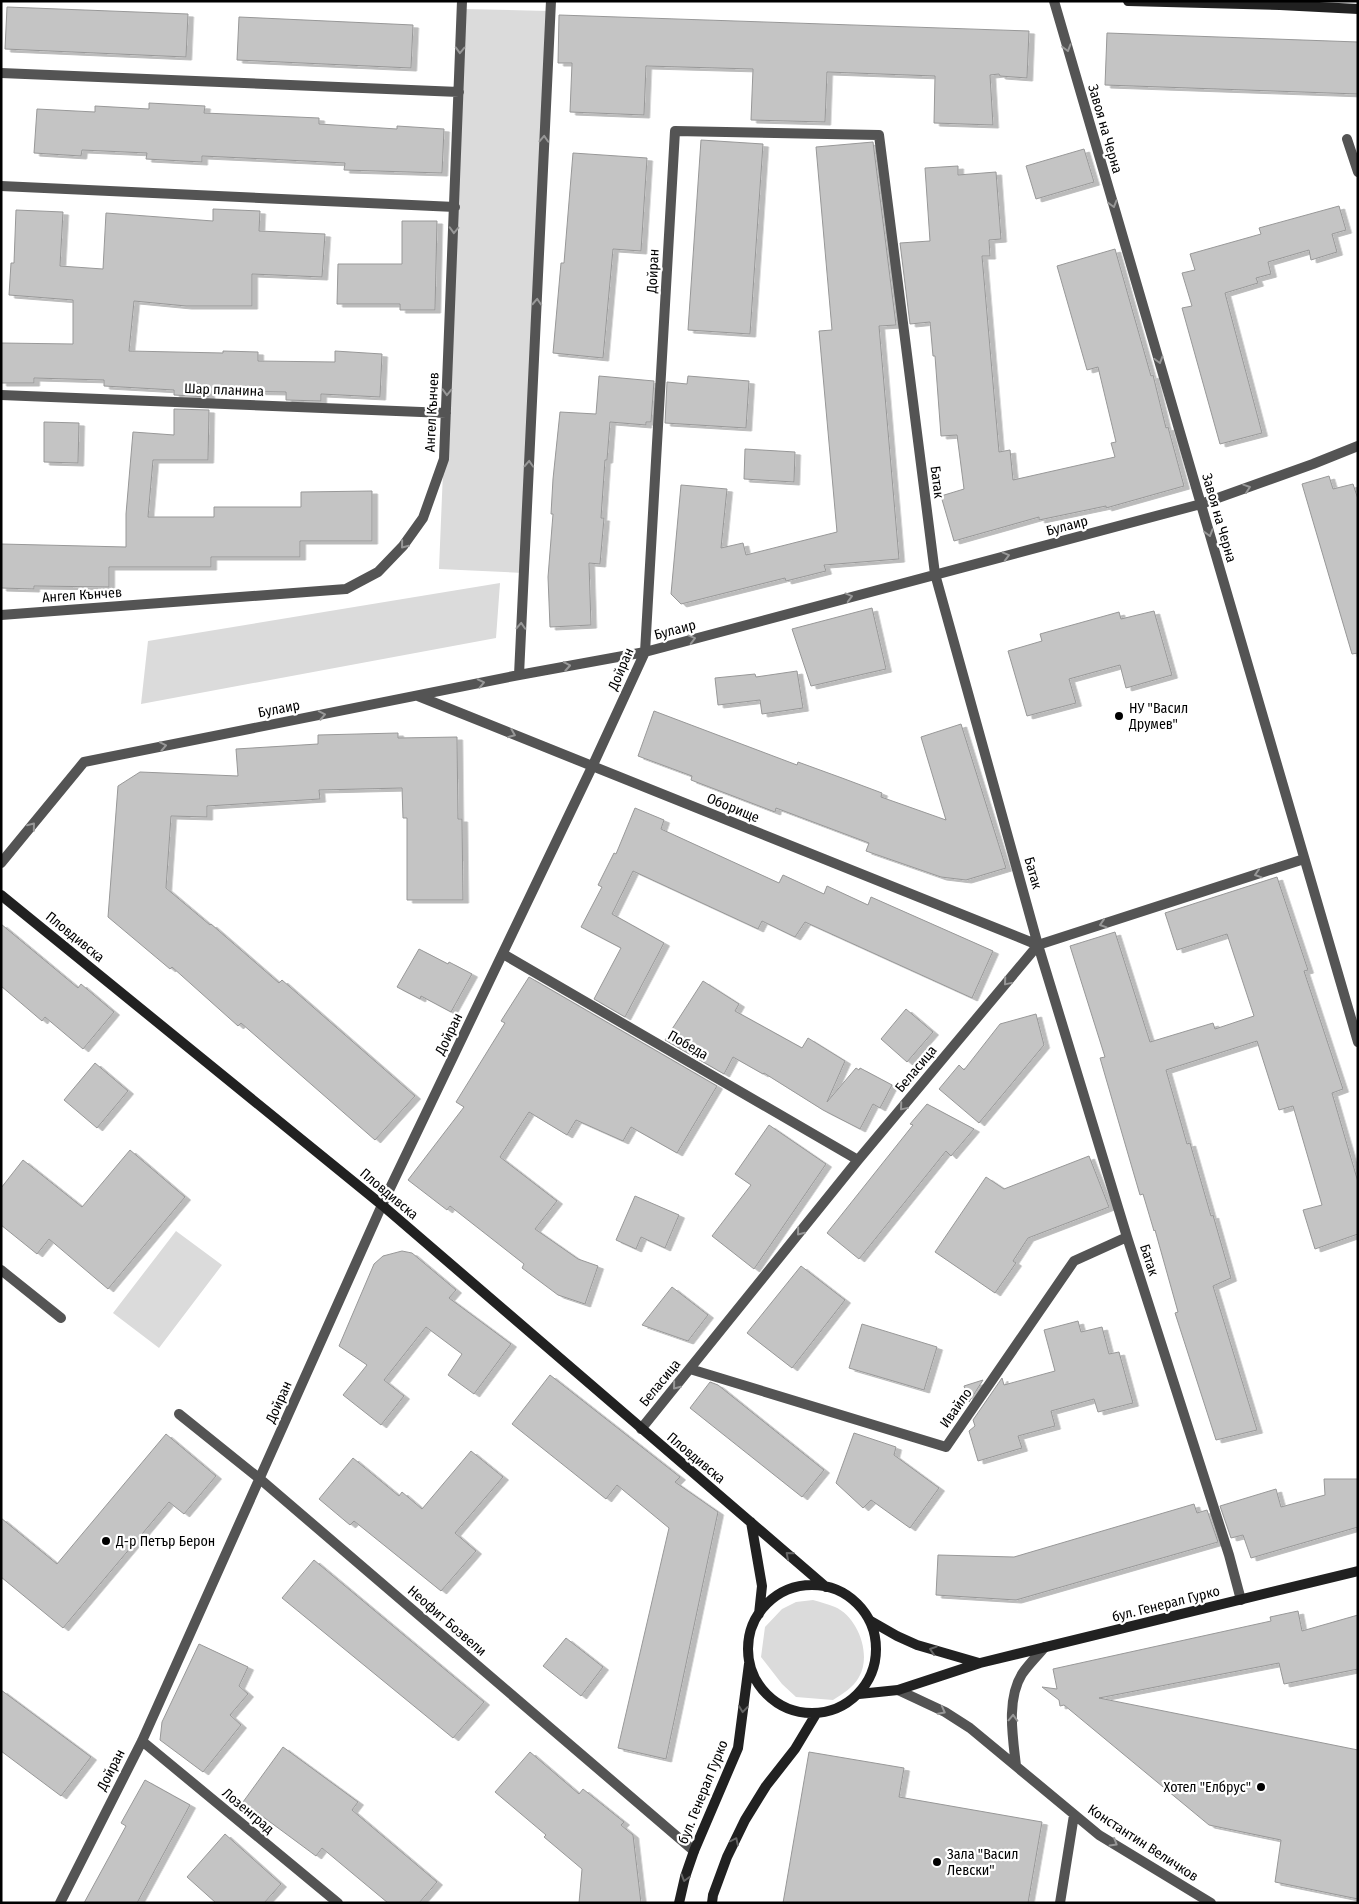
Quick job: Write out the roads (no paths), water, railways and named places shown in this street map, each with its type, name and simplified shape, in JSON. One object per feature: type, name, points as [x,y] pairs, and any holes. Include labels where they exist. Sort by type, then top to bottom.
[{"type":"street","name":"Ангел Кънчев","points":[[1,615],[346,589],[378,572],[403,546],[423,518],[444,459],[462,1]]},
{"type":"street","points":[[519,675],[551,1]]},
{"type":"street","name":"Завоя на Черна","points":[[1054,1],[1358,1042]]},
{"type":"street","points":[[1128,1],[1358,9]]},
{"type":"street","points":[[1,73],[459,92]]},
{"type":"street","name":"Дойран","points":[[60,1903],[142,1741],[382,1205],[592,767],[645,652],[674,131],[879,135]]},
{"type":"street","name":"Батак","points":[[879,135],[935,574],[1038,945],[1127,1238],[1229,1555],[1241,1600]]},
{"type":"street","points":[[1347,139],[1358,172]]},
{"type":"street","points":[[1,186],[454,207]]},
{"type":"street","name":"Шар планина","points":[[1,395],[446,413]]},
{"type":"street","name":"Булаир","points":[[1,863],[84,762],[519,675],[645,652],[1201,504],[1358,446]]},
{"type":"street","name":"Оборище","points":[[418,696],[1038,945]]},
{"type":"street","points":[[1038,945],[1304,859]]},
{"type":"street","name":"Пловдивска","points":[[1,895],[382,1205],[826,1587]]},
{"type":"street","name":"Беласица","points":[[641,1429],[858,1160],[1038,945]]},
{"type":"street","name":"Победа","points":[[503,954],[858,1160]]},
{"type":"street","name":"Ивайло","points":[[690,1369],[946,1447],[1074,1262],[1127,1238]]},
{"type":"street","points":[[1,1270],[61,1318]]},
{"type":"street","name":"Неофит Бозвели","points":[[179,1414],[260,1479],[694,1851]]},
{"type":"street","points":[[751,1522],[762,1586],[759,1614]]},
{"type":"street","name":"бул. Генерал Гурко","points":[[859,1694],[898,1690],[980,1663],[1358,1570]]},
{"type":"street","points":[[807,1586],[826,1587],[843,1593],[858,1604],[869,1620],[876,1638],[876,1658],[870,1678],[859,1694],[839,1708],[816,1714],[798,1712],[780,1705],[766,1694],[755,1679],[749,1661],[748,1645],[751,1628],[759,1614],[772,1600],[788,1590],[807,1586]]},
{"type":"street","points":[[869,1620],[917,1645],[980,1663]]},
{"type":"street","points":[[1016,1766],[1013,1727],[1014,1699],[1022,1675],[1044,1647]]},
{"type":"street","name":"бул. Генерал Гурко","points":[[679,1903],[694,1851],[738,1748],[749,1661]]},
{"type":"street","name":"Константин Величков","points":[[898,1690],[944,1712],[970,1728],[1099,1835],[1211,1903]]},
{"type":"street","points":[[712,1903],[713,1895],[727,1857],[745,1820],[766,1786],[795,1749],[816,1714]]},
{"type":"street","name":"Лозенград","points":[[142,1741],[338,1903]]},
{"type":"street","points":[[1060,1903],[1074,1815]]},
{"type":"place","name":"НУ \"Васил Друмев\"","points":[[1119,716]]},
{"type":"place","name":"Д-р Петър Берон","points":[[106,1541]]},
{"type":"place","name":"Хотел \"Елбрус\"","points":[[1261,1787]]},
{"type":"place","name":"Зала \"Васил Левски\"","points":[[937,1862]]}]
